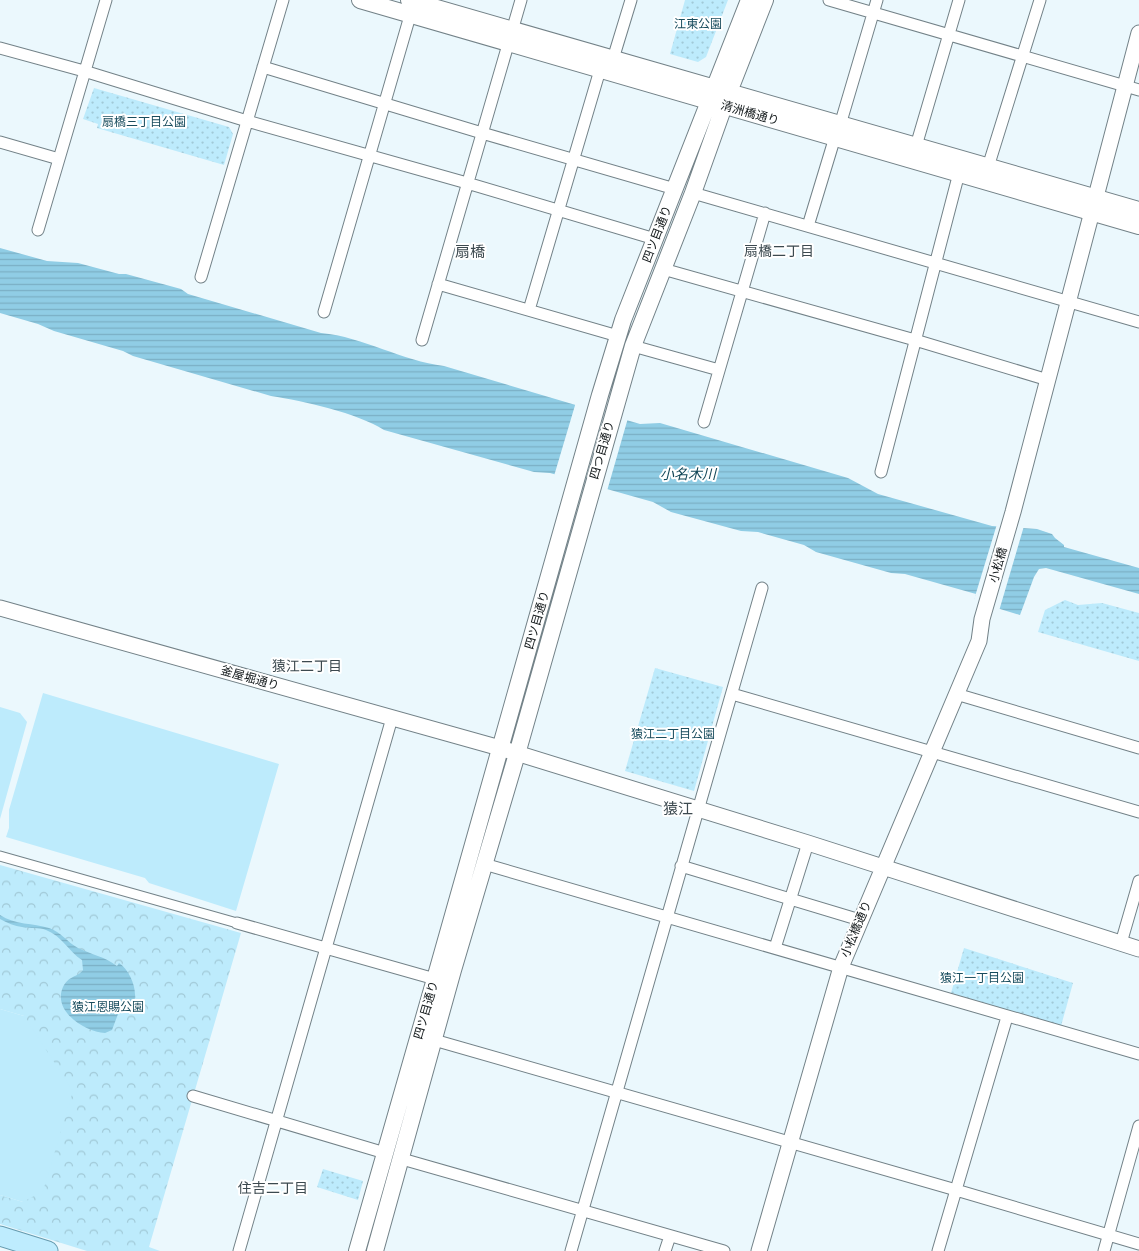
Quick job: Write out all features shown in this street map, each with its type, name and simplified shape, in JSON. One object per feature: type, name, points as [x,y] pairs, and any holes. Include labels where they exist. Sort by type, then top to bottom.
[{"type":"main road","name":"清洲橋通り","points":[[360,0],[412,4],[511,36],[600,70],[720,97]]},
{"type":"main road","name":"四ツ目通り","points":[[617,399],[633,346],[694,193],[749,0]]},
{"type":"main road","name":"四ツ目通り","points":[[357,1251],[618,336],[675,189],[765,0]]},
{"type":"main road","name":"清洲橋通り","points":[[511,36],[613,59],[720,97],[837,131],[959,173],[1094,205],[1139,210]]},
{"type":"main road","name":"清洲橋通り","points":[[837,131],[916,146],[988,167],[1094,205],[1139,226]]},
{"type":"main road","name":"四つ目通り","points":[[588,502],[617,399]]},
{"type":"main road","name":"四ツ目通り","points":[[375,1251],[588,502]]},
{"type":"main road","points":[[0,1236],[48,1251]]},
{"type":"street","points":[[38,230],[106,0]]},
{"type":"street","points":[[201,277],[283,0]]},
{"type":"street","points":[[422,340],[521,0]]},
{"type":"street","points":[[613,59],[631,0]]},
{"type":"street","points":[[828,0],[1132,88]]},
{"type":"street","points":[[808,226],[877,0]]},
{"type":"street","points":[[916,146],[959,0]]},
{"type":"street","points":[[988,167],[1040,0]]},
{"type":"street","points":[[324,312],[412,4]]},
{"type":"street","name":"小松橋","points":[[982,619],[1013,512],[1094,205],[1132,88],[1139,34]]},
{"type":"street","points":[[0,48],[84,70],[247,121],[655,239]]},
{"type":"street","points":[[263,67],[675,189]]},
{"type":"street","points":[[529,310],[600,70]]},
{"type":"street","points":[[0,142],[59,159]]},
{"type":"street","points":[[881,472],[959,173]]},
{"type":"street","points":[[694,193],[1139,322]]},
{"type":"street","points":[[704,422],[765,213]]},
{"type":"street","points":[[663,269],[915,340],[1048,380]]},
{"type":"street","points":[[438,284],[618,336]]},
{"type":"street","points":[[633,346],[719,370]]},
{"type":"street","points":[[571,1251],[762,588]]},
{"type":"street","name":"釜屋堀通り","points":[[0,608],[500,748],[808,843],[1139,949]]},
{"type":"street","name":"小松橋通り","points":[[759,1251],[840,967],[979,642],[982,619]]},
{"type":"street","points":[[732,694],[1139,812]]},
{"type":"street","points":[[956,694],[1139,748]]},
{"type":"street","points":[[239,1251],[392,718]]},
{"type":"street","points":[[775,948],[789,898],[808,843]]},
{"type":"street","points":[[0,856],[435,979]]},
{"type":"street","points":[[484,864],[1139,1054]]},
{"type":"street","points":[[681,866],[860,920]]},
{"type":"street","points":[[1121,943],[1139,881]]},
{"type":"street","points":[[938,1251],[1007,1017]]},
{"type":"street","points":[[434,1040],[1139,1244]]},
{"type":"street","points":[[193,1096],[385,1153]]},
{"type":"street","points":[[1104,1251],[1139,1126]]},
{"type":"street","points":[[402,1159],[724,1251]]},
{"type":"street","points":[[666,1251],[670,1236]]},
{"type":"green space","name":"江東公園","points":[[685,0],[728,0],[706,57],[698,62],[670,54]]},
{"type":"green space","name":"扇橋三丁目公園","points":[[94,88],[229,127],[233,134],[224,165],[97,128],[98,124],[83,119]]},
{"type":"green space","points":[[1065,600],[1078,605],[1102,603],[1139,613],[1139,661],[1038,632],[1045,610]]},
{"type":"green space","name":"猿江二丁目公園","points":[[655,668],[723,687],[694,791],[625,771]]},
{"type":"green space","points":[[43,693],[279,764],[236,911],[149,883],[145,878],[6,837],[9,828],[9,810]]},
{"type":"green space","points":[[0,707],[20,713],[27,722],[0,819]]},
{"type":"green space","name":"猿江恩賜公園","points":[[0,865],[241,933],[149,1247],[160,1251],[87,1251],[0,1224],[0,1195],[23,1202],[24,1016],[0,1009]]},
{"type":"green space","name":"猿江一丁目公園","points":[[964,948],[1073,983],[1061,1026],[951,993]]},
{"type":"green space","points":[[0,1009],[24,1016],[73,1091],[43,1191],[23,1202],[0,1195]]},
{"type":"green space","points":[[323,1169],[363,1181],[358,1200],[317,1187]]},
{"type":"water","name":"小名木川","points":[[0,248],[47,261],[78,263],[119,274],[126,274],[181,289],[188,294],[321,333],[352,339],[413,359],[444,366],[640,424],[660,423],[848,478],[878,494],[992,526],[1037,529],[1052,534],[1064,547],[1139,568],[1139,594],[1046,568],[1039,569],[1034,577],[1020,615],[974,601],[976,594],[816,552],[804,545],[758,532],[741,531],[671,512],[653,502],[550,473],[534,472],[384,430],[360,418],[330,408],[271,396],[133,356],[123,351],[0,313]]},
{"type":"water","points":[[0,915],[18,922],[49,928],[78,948],[117,966],[119,963],[127,971],[135,989],[134,1002],[131,1009],[118,1014],[112,1030],[105,1033],[88,1029],[72,1019],[62,1004],[61,996],[65,983],[83,970],[82,960],[52,933],[43,929],[25,928],[11,924],[0,919]]},
{"type":"pier","points":[[576,402],[628,418],[607,491],[554,476]]},
{"type":"pier","points":[[997,524],[1024,526],[999,611],[973,603]]},
{"type":"district","name":"扇橋二丁目","points":[[779,251]]},
{"type":"district","name":"扇橋","points":[[470,252]]},
{"type":"district","name":"猿江二丁目","points":[[307,666]]},
{"type":"district","name":"猿江","points":[[678,809]]},
{"type":"district","name":"住吉二丁目","points":[[273,1188]]}]
